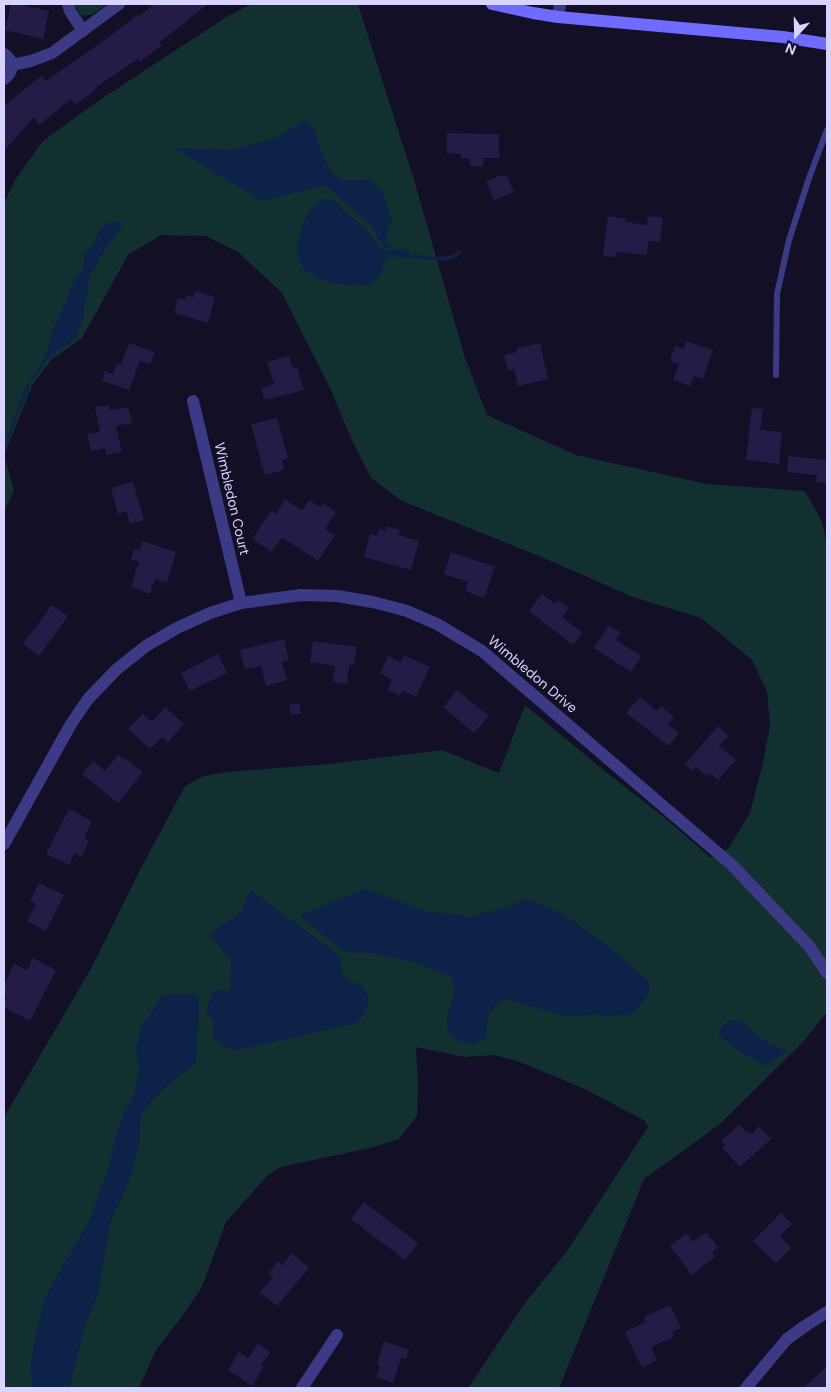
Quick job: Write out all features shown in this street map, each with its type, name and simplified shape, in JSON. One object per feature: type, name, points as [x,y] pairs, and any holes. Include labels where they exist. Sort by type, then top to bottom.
[{"type":"street","points":[[68,4],[83,31]]},
{"type":"street","points":[[12,65],[31,61],[52,53],[119,4]]},
{"type":"street","points":[[492,4],[515,9],[559,10],[827,44]]},
{"type":"street","points":[[4,54],[12,65],[9,74],[4,79]]},
{"type":"street","name":"Wimbledon Court","points":[[193,401],[241,603]]},
{"type":"street","name":"Wimbledon Drive","points":[[4,844],[70,724],[88,699],[117,668],[146,646],[177,628],[210,613],[241,603],[301,595],[337,596],[373,602],[407,611],[437,624],[482,651],[732,865],[809,946],[827,973]]},
{"type":"street","points":[[746,1388],[787,1339],[827,1312]]},
{"type":"street","points":[[302,1388],[337,1335]]},
{"type":"lane","points":[[776,375],[777,294],[789,240],[827,130]]},
{"type":"green space","points":[[74,4],[107,4],[95,13],[85,16],[81,15]]},
{"type":"green space","points":[[251,4],[358,4],[414,180],[465,358],[487,415],[576,455],[707,484],[805,491],[822,522],[827,545],[827,1012],[803,1042],[720,1124],[644,1179],[559,1388],[468,1388],[525,1303],[567,1251],[648,1127],[645,1121],[583,1088],[517,1061],[494,1055],[464,1057],[416,1047],[417,1116],[399,1139],[374,1147],[281,1167],[268,1175],[226,1222],[202,1287],[156,1350],[139,1388],[4,1388],[4,1117],[92,967],[140,870],[185,786],[204,776],[226,772],[329,764],[442,750],[499,773],[525,705],[665,818],[711,858],[728,849],[750,813],[763,763],[770,725],[767,692],[752,660],[701,618],[633,597],[546,559],[402,501],[371,478],[351,438],[331,390],[282,293],[238,252],[206,236],[161,235],[128,255],[82,338],[51,360],[32,386],[4,455],[4,203],[15,180],[42,142],[95,103],[228,16]]},
{"type":"green space","points":[[4,455],[14,490],[4,512]]},
{"type":"water","points":[[304,121],[312,125],[324,158],[335,175],[350,181],[369,180],[378,188],[381,187],[392,220],[387,232],[387,243],[394,248],[384,248],[372,227],[326,185],[262,201],[174,148],[234,150],[275,138]]},
{"type":"water","points":[[321,199],[334,200],[345,212],[366,228],[379,247],[386,251],[402,249],[408,250],[409,254],[442,257],[453,255],[460,250],[462,251],[457,257],[445,261],[387,258],[379,276],[367,284],[352,285],[322,280],[306,270],[300,263],[298,254],[298,244],[306,217]]},
{"type":"water","points":[[112,221],[120,223],[122,227],[105,249],[94,270],[90,273],[83,319],[76,337],[51,355],[31,383],[4,451],[25,388],[47,352],[51,332],[76,277],[84,266],[83,259],[86,251],[92,246],[106,224]]},
{"type":"water","points":[[365,889],[426,911],[469,917],[510,906],[527,898],[563,914],[612,949],[649,981],[649,993],[634,1014],[613,1016],[595,1014],[575,1017],[553,1013],[504,999],[494,1007],[487,1019],[487,1037],[474,1045],[456,1040],[448,1031],[447,1020],[455,992],[452,977],[417,963],[401,959],[372,953],[344,952],[299,915]]},
{"type":"water","points":[[251,890],[341,957],[344,977],[363,986],[369,998],[365,1012],[357,1023],[234,1051],[215,1040],[213,1032],[214,1021],[205,1011],[214,990],[230,991],[231,961],[209,934],[240,913]]},
{"type":"water","points":[[163,995],[199,995],[196,1063],[150,1102],[141,1116],[139,1143],[131,1176],[110,1224],[98,1295],[86,1323],[69,1388],[33,1388],[30,1370],[34,1342],[44,1300],[88,1224],[109,1166],[115,1139],[125,1110],[135,1092],[139,1068],[136,1050],[140,1029]]},
{"type":"water","points":[[730,1020],[741,1022],[765,1041],[788,1050],[766,1065],[752,1059],[719,1035],[721,1028]]},
{"type":"building","points":[[11,4],[49,11],[43,39],[5,30]]},
{"type":"building","points":[[154,4],[208,4],[159,43],[162,45],[140,62],[138,59],[95,88],[96,90],[75,105],[71,99],[39,125],[34,117],[4,151],[4,106],[41,76],[46,81]]},
{"type":"building","points":[[447,133],[499,134],[499,158],[483,158],[483,167],[470,166],[470,158],[461,158],[461,154],[447,153]]},
{"type":"building","points":[[506,175],[514,192],[494,200],[486,181]]},
{"type":"building","points":[[608,216],[626,219],[625,222],[647,225],[648,216],[663,218],[660,242],[648,241],[647,255],[616,252],[616,257],[603,256]]},
{"type":"building","points":[[195,291],[215,297],[208,323],[174,313],[178,298],[185,300],[187,295],[194,297]]},
{"type":"building","points":[[686,341],[713,350],[703,379],[694,376],[690,386],[673,380],[679,364],[670,361],[675,346],[684,349]]},
{"type":"building","points":[[129,343],[155,352],[150,364],[140,361],[129,390],[102,381],[105,371],[113,374],[117,363],[121,365]]},
{"type":"building","points":[[540,343],[548,379],[518,386],[514,369],[508,371],[504,355],[517,352],[517,348]]},
{"type":"building","points":[[289,356],[293,368],[297,367],[304,390],[265,400],[261,388],[274,384],[267,362]]},
{"type":"building","points":[[109,405],[110,410],[128,407],[132,423],[116,426],[122,452],[106,455],[105,448],[91,451],[87,434],[100,432],[95,407]]},
{"type":"building","points":[[752,408],[763,409],[760,430],[782,432],[779,464],[746,460]]},
{"type":"building","points":[[277,418],[288,458],[282,460],[284,470],[265,475],[251,424]]},
{"type":"building","points":[[788,456],[827,460],[827,483],[816,482],[817,475],[787,472]]},
{"type":"building","points":[[133,482],[144,520],[130,524],[126,511],[118,514],[111,488]]},
{"type":"building","points":[[285,499],[302,511],[309,500],[320,507],[323,503],[336,512],[325,529],[335,535],[318,561],[282,537],[272,552],[252,539],[271,511],[276,514]]},
{"type":"building","points":[[387,526],[400,530],[399,535],[419,541],[411,570],[364,557],[370,534],[377,536],[379,529],[386,531]]},
{"type":"building","points":[[142,541],[176,552],[167,583],[155,579],[150,594],[131,587],[139,562],[131,560],[134,549],[139,550]]},
{"type":"building","points":[[451,552],[495,567],[484,598],[465,591],[468,582],[444,574]]},
{"type":"building","points":[[542,594],[555,604],[558,600],[569,608],[562,617],[583,633],[573,645],[529,611]]},
{"type":"building","points":[[52,605],[68,616],[39,656],[23,644]]},
{"type":"building","points":[[609,625],[621,633],[616,640],[641,656],[631,672],[594,648]]},
{"type":"building","points":[[284,639],[289,660],[282,662],[287,680],[266,686],[261,666],[245,669],[240,650]]},
{"type":"building","points":[[313,641],[357,647],[354,665],[349,665],[347,684],[333,682],[335,666],[310,662]]},
{"type":"building","points":[[218,654],[227,673],[190,691],[181,673]]},
{"type":"building","points":[[404,655],[430,667],[416,697],[403,691],[400,696],[388,690],[392,680],[380,673],[388,656],[401,662]]},
{"type":"building","points":[[457,690],[489,716],[474,733],[443,707]]},
{"type":"building","points":[[640,697],[657,711],[661,706],[674,717],[668,724],[679,733],[669,746],[626,713]]},
{"type":"building","points":[[299,703],[301,714],[291,715],[289,704]]},
{"type":"building","points":[[165,707],[184,724],[168,742],[162,737],[150,749],[128,729],[143,714],[152,722]]},
{"type":"building","points":[[718,726],[729,736],[719,746],[736,760],[718,780],[710,773],[707,776],[696,767],[693,771],[685,764]]},
{"type":"building","points":[[118,755],[143,772],[118,803],[82,774],[93,761],[105,771]]},
{"type":"building","points":[[69,809],[92,821],[84,838],[89,841],[82,856],[75,853],[69,865],[46,854]]},
{"type":"building","points":[[39,883],[64,895],[46,931],[27,921],[36,904],[30,901]]},
{"type":"building","points":[[33,958],[56,970],[30,1021],[4,1007],[7,997],[4,995],[4,985],[14,964],[27,970]]},
{"type":"building","points":[[739,1125],[747,1133],[749,1131],[752,1134],[759,1126],[771,1139],[740,1167],[722,1148],[725,1145],[721,1141]]},
{"type":"building","points":[[364,1202],[418,1243],[405,1260],[351,1219]]},
{"type":"building","points":[[781,1213],[792,1224],[780,1236],[791,1248],[776,1263],[753,1241]]},
{"type":"building","points":[[706,1232],[718,1247],[712,1253],[715,1257],[692,1275],[670,1246],[686,1233],[693,1242]]},
{"type":"building","points":[[292,1253],[309,1268],[277,1306],[260,1292],[273,1277],[268,1274],[278,1261],[282,1265]]},
{"type":"building","points":[[670,1305],[681,1328],[672,1332],[674,1337],[651,1347],[657,1360],[642,1368],[625,1332],[646,1322],[644,1317]]},
{"type":"building","points":[[384,1341],[409,1350],[406,1359],[401,1358],[393,1383],[376,1377],[380,1365],[377,1364]]},
{"type":"building","points":[[258,1343],[270,1352],[261,1365],[264,1367],[252,1386],[228,1370],[239,1352],[248,1358]]},
{"type":"building","points":[[827,1366],[827,1388],[803,1388]]}]
